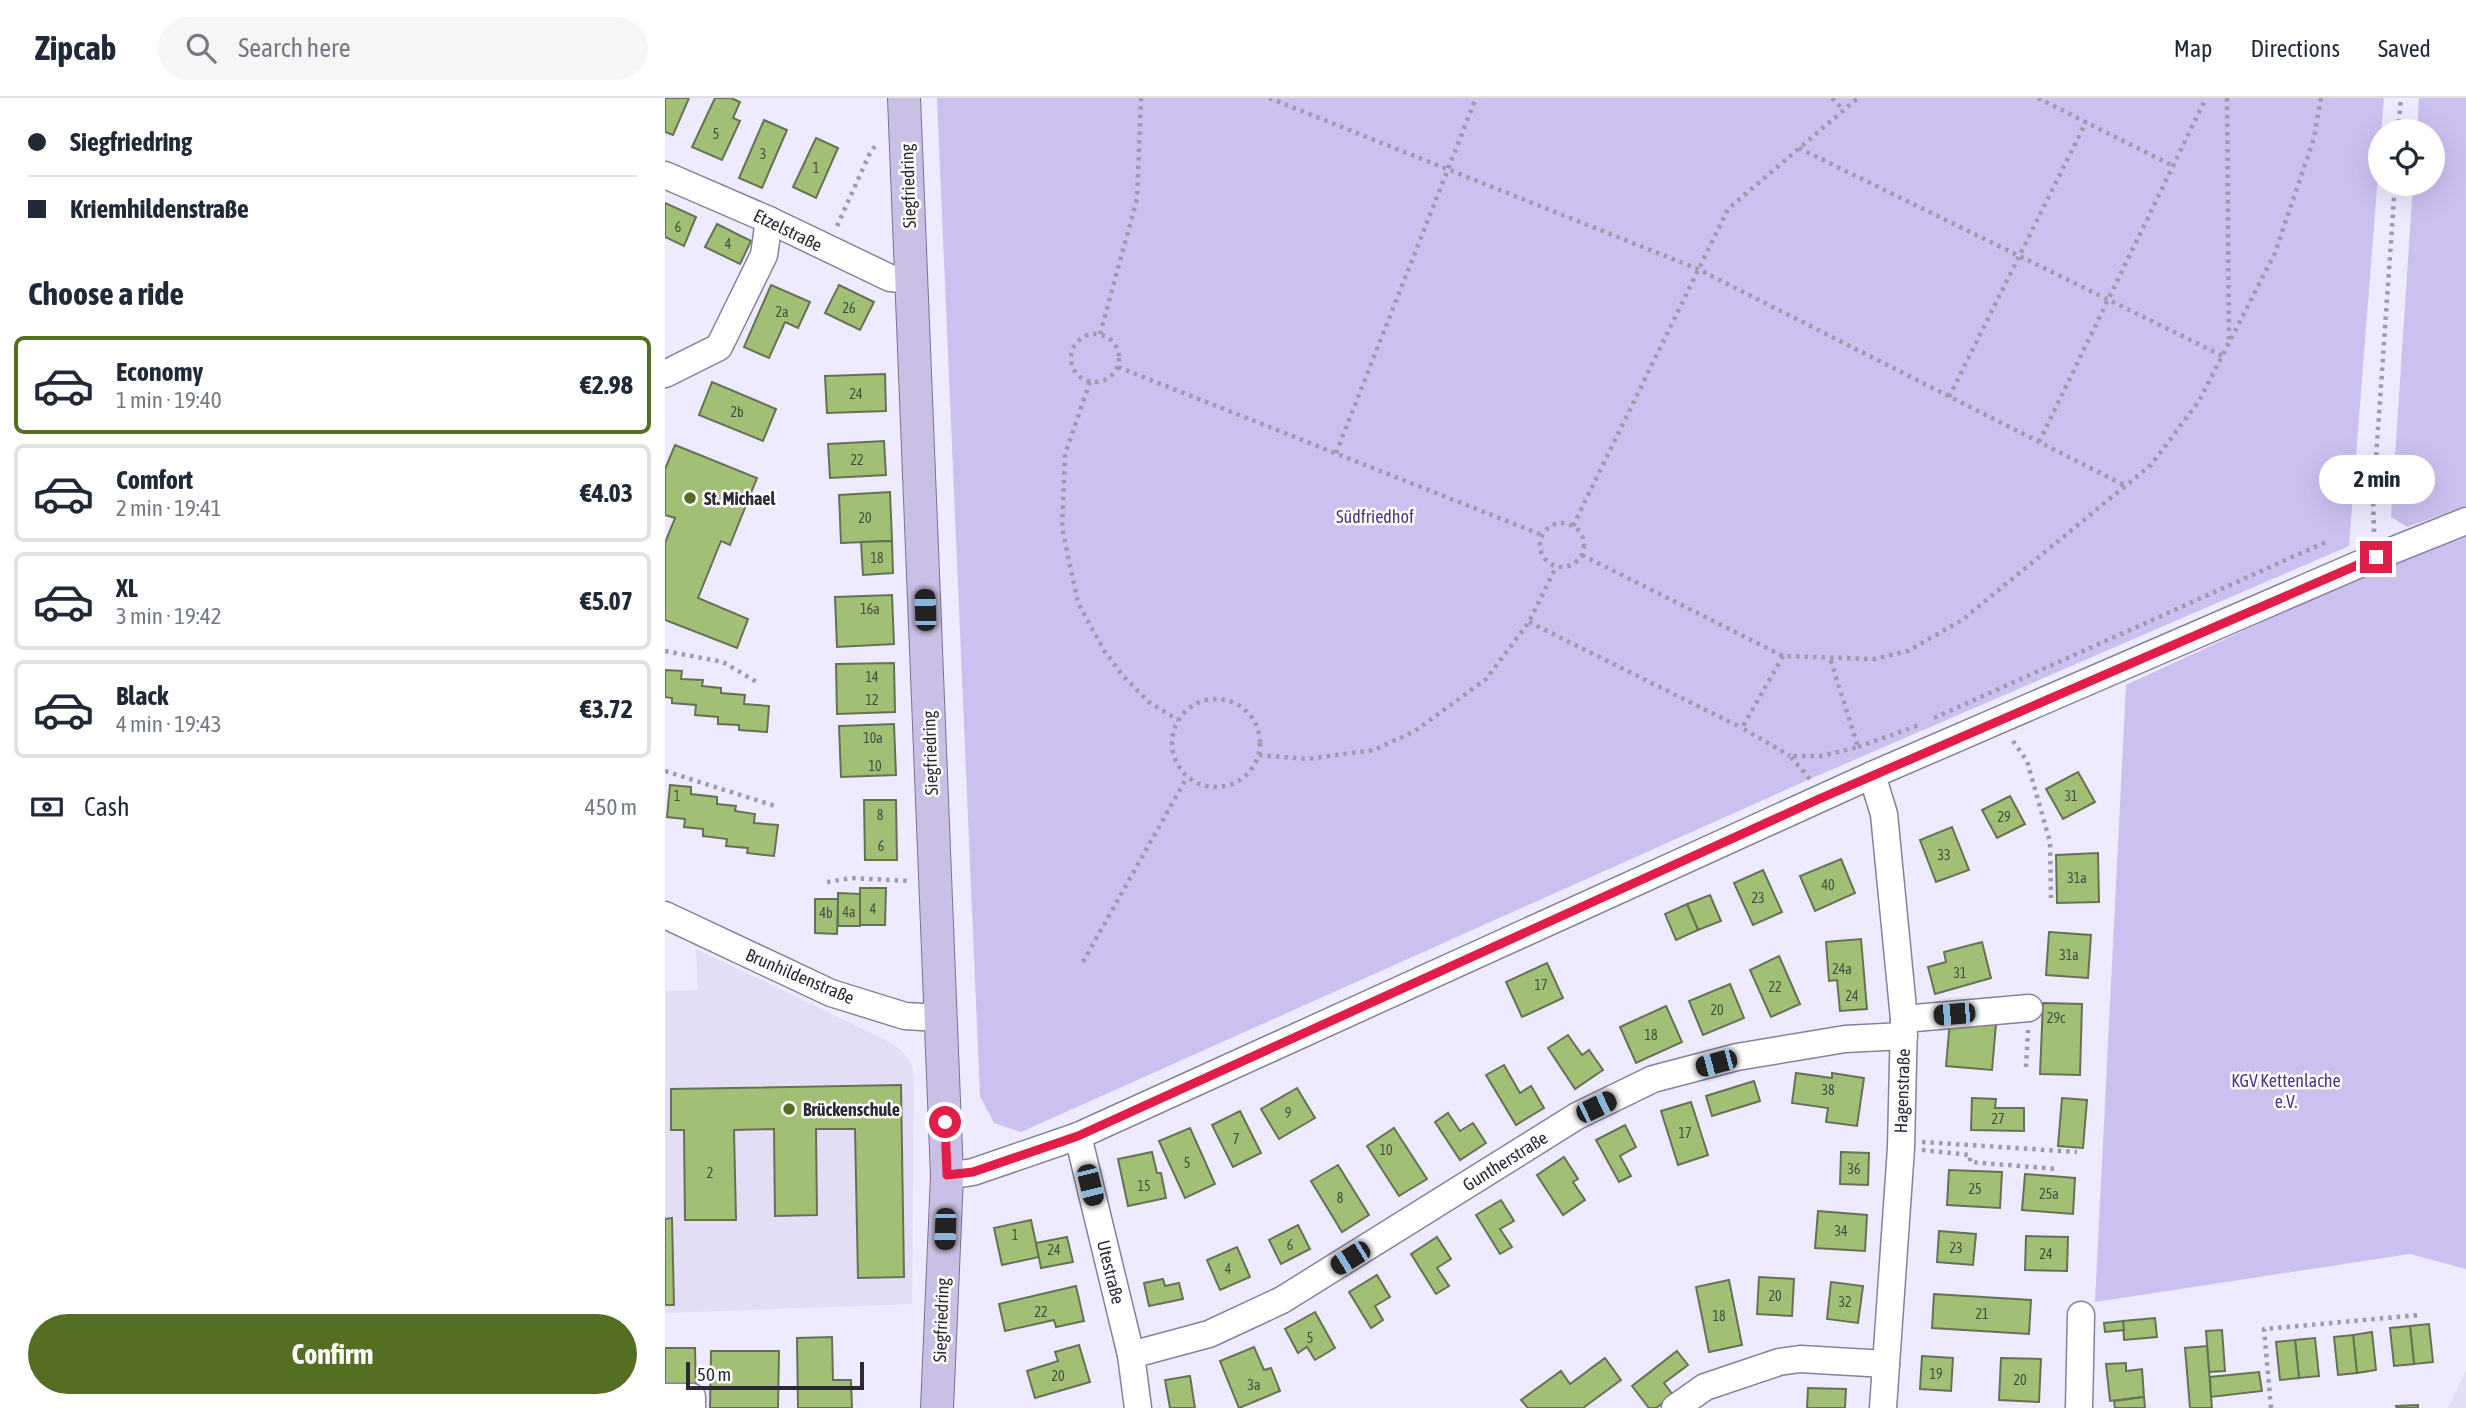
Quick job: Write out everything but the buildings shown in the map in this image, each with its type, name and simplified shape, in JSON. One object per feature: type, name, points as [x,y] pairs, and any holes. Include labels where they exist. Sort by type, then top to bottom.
[{"type":"main road","name":"Siegfriedring","points":[[904,98],[947,1175],[937,1408]]},
{"type":"street","name":"Etzelstraße","points":[[665,175],[769,220],[890,278],[912,280]]},
{"type":"street","points":[[665,374],[719,347],[764,255],[769,220]]},
{"type":"street","points":[[947,1175],[973,1172],[1078,1136],[1872,775],[2376,557],[2466,521]]},
{"type":"street","name":"Hagenstraße","points":[[1872,775],[1884,814],[1904,1027],[1901,1144],[1883,1408]]},
{"type":"street","name":"Brunhildenstraße","points":[[665,915],[831,993],[905,1016],[940,1018]]},
{"type":"street","name":"Guntherstraße","points":[[1131,1355],[1209,1334],[1282,1300],[1577,1116],[1653,1079],[1737,1057],[2029,1008]]},
{"type":"street","name":"Utestraße","points":[[1078,1136],[1131,1355],[1138,1408]]},
{"type":"street","points":[[2079,1408],[2081,1315]]},
{"type":"street","points":[[1675,1408],[1705,1387],[1779,1362],[1800,1359],[1886,1364]]},
{"type":"street","points":[[665,1397],[692,1397],[692,1408]]},
{"type":"path","points":[[1100,334],[1137,199],[1141,98]]},
{"type":"path","points":[[1269,98],[1698,269],[2126,486]]},
{"type":"path","points":[[1336,453],[1476,98]]},
{"type":"path","points":[[1832,98],[1843,111]]},
{"type":"path","points":[[1573,526],[1728,209],[1858,98]]},
{"type":"path","points":[[2038,98],[2173,166]]},
{"type":"path","points":[[2039,442],[2206,98]]},
{"type":"path","points":[[2227,98],[2229,344]]},
{"type":"path","points":[[1582,555],[1783,656],[1874,659],[1909,651],[1941,633],[1962,620],[2151,466],[2199,401],[2275,253],[2314,138],[2322,98]]},
{"type":"path","points":[[2399,119],[2401,98]]},
{"type":"path","points":[[1949,397],[2086,122]]},
{"type":"path","points":[[827,248],[869,155],[881,139]]},
{"type":"path","points":[[1799,148],[2223,356]]},
{"type":"path","points":[[2376,557],[2373,501],[2394,196]]},
{"type":"path","points":[[1100,334],[1108,337],[1118,350],[1118,367],[1107,379],[1090,382],[1081,378],[1075,371],[1072,353],[1075,344],[1082,338],[1100,334]]},
{"type":"path","points":[[1118,367],[1542,535]]},
{"type":"path","points":[[1090,382],[1065,454],[1062,528],[1078,603],[1105,652],[1123,676],[1149,702],[1178,720]]},
{"type":"path","points":[[1559,523],[1573,526],[1584,542],[1582,555],[1574,564],[1562,568],[1548,564],[1540,550],[1542,535],[1546,529],[1559,523]]},
{"type":"path","points":[[1934,718],[2328,541]]},
{"type":"path","points":[[1259,755],[1307,759],[1374,750],[1415,731],[1486,679],[1529,622],[1556,567]]},
{"type":"path","points":[[1529,622],[1742,728],[1790,756],[1810,779],[1819,799]]},
{"type":"path","points":[[665,651],[723,662],[760,684]]},
{"type":"path","points":[[1742,728],[1783,656]]},
{"type":"path","points":[[1830,658],[1858,747]]},
{"type":"path","points":[[1219,698],[1234,702],[1247,711],[1257,724],[1261,739],[1259,755],[1246,776],[1223,787],[1210,788],[1188,778],[1177,765],[1172,750],[1172,734],[1178,720],[1189,708],[1203,700],[1219,698]]},
{"type":"path","points":[[1999,719],[2027,761],[2050,842],[2051,898]]},
{"type":"path","points":[[1790,756],[1821,756],[1858,747],[1921,724]]},
{"type":"path","points":[[665,771],[775,806]]},
{"type":"path","points":[[1083,962],[1188,778]]},
{"type":"path","points":[[827,882],[851,878],[903,881]]},
{"type":"path","points":[[2026,1067],[2029,1008]]},
{"type":"path","points":[[1901,1144],[2077,1152]]},
{"type":"path","points":[[1901,1144],[1970,1155],[1970,1162],[2057,1169]]},
{"type":"path","points":[[2271,1408],[2264,1329],[2420,1315]]},
{"type":"shaded area","name":"Brückenschule","points":[[696,949],[884,1039],[907,1057],[914,1078],[912,1304],[665,1313],[665,991],[698,990]]},
{"type":"shaded area","points":[[2466,1371],[2466,1408],[2448,1408]]},
{"type":"green space","name":"Südfriedhof","points":[[937,98],[2384,98],[2382,119],[2368,119],[2368,196],[2376,196],[2349,546],[1810,779],[1021,1132],[994,1123],[980,1096]]},
{"type":"green space","points":[[2419,98],[2466,98],[2466,506],[2407,527],[2391,517],[2412,196],[2445,196],[2445,119],[2418,119]]},
{"type":"green space","name":"KGV Kettenlache e.V.","points":[[2466,531],[2466,1269],[2410,1254],[2095,1302],[2126,685],[2387,564]]},
{"type":"place","name":"St. Michael","points":[[690,498]]},
{"type":"place","name":"Brückenschule","points":[[789,1109]]},
{"type":"route","points":[[945,1122],[947,1175],[973,1172],[1078,1136],[1819,799],[2376,557]]}]
